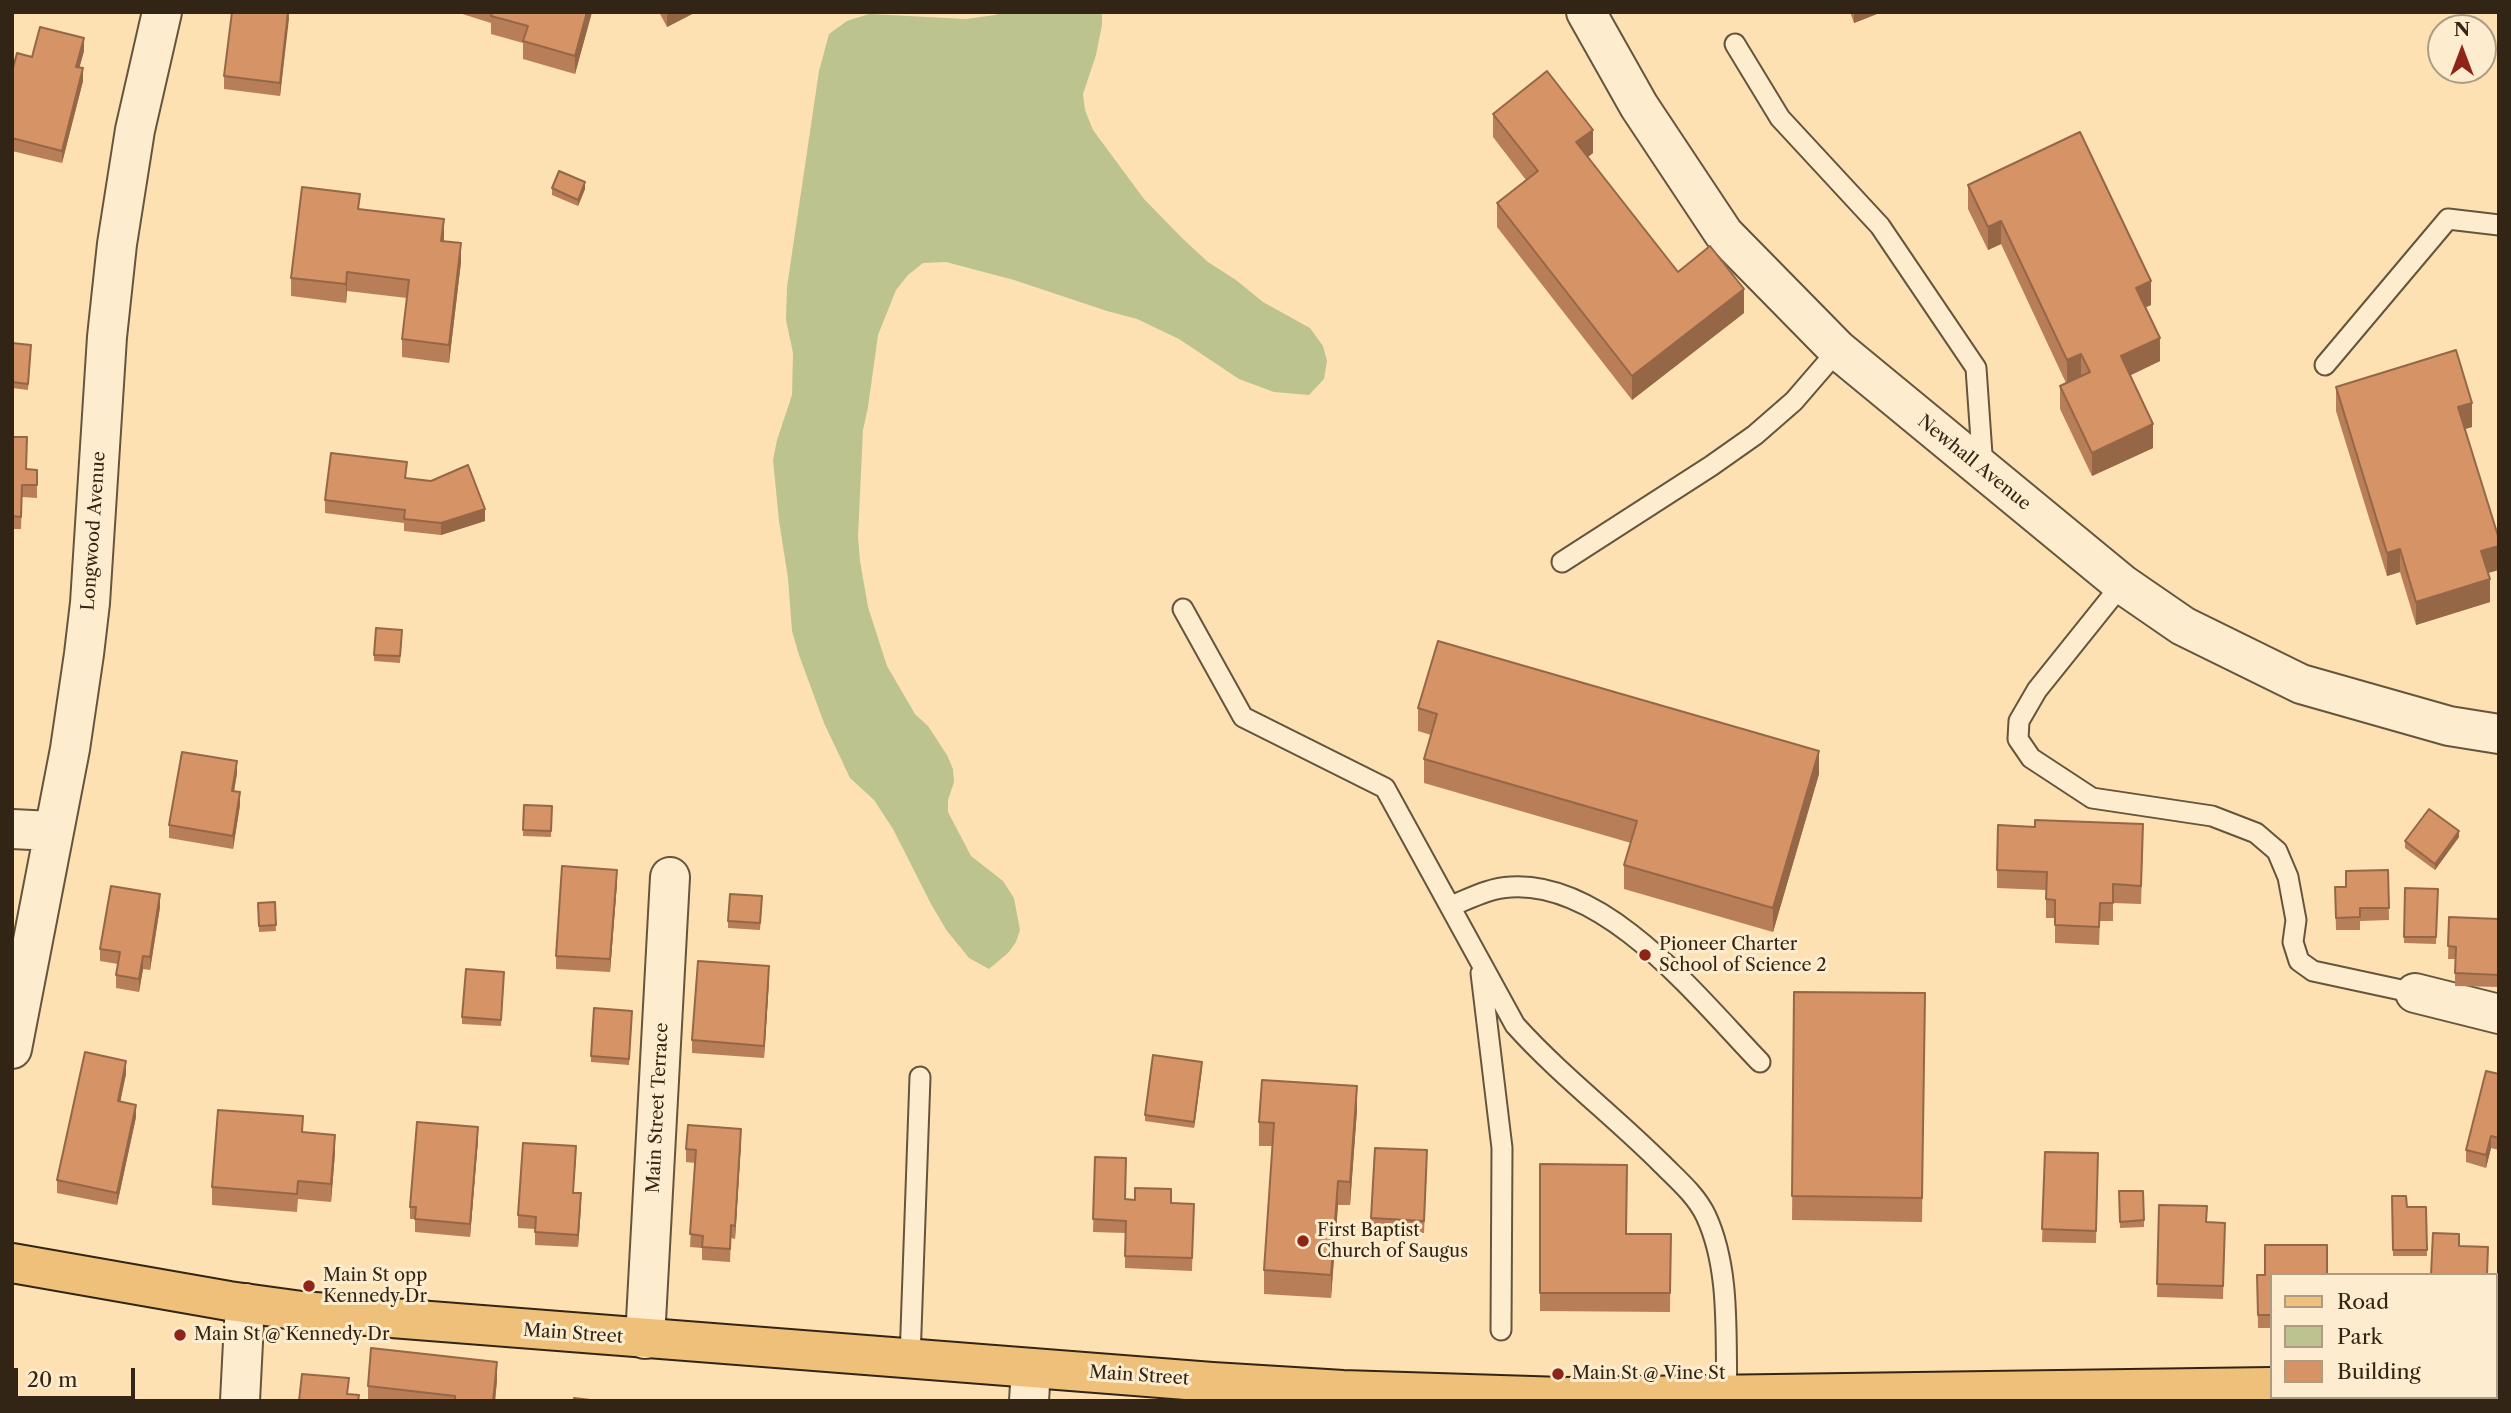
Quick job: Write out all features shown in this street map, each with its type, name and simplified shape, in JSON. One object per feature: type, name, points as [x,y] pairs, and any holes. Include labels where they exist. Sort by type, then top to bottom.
[{"type":"main road","name":"Main Street","points":[[12,1263],[245,1303],[316,1312],[910,1359],[1030,1384],[1563,1397],[2161,1395],[2270,1387]]},
{"type":"street","name":"Longwood Avenue","points":[[12,1049],[52,831],[70,749],[87,635],[105,363],[117,244],[135,131],[162,12]]},
{"type":"street","name":"Newhall Avenue","points":[[1586,12],[1639,106],[1724,234],[1838,350],[2122,584],[2183,626],[2301,684],[2449,726],[2499,734]]},
{"type":"street","points":[[12,829],[52,831]]},
{"type":"street","name":"Main Street Terrace","points":[[645,1339],[670,877]]},
{"type":"street","points":[[2415,993],[2499,1014]]},
{"type":"street","points":[[240,1401],[245,1303]]},
{"type":"lane","points":[[1735,44],[1780,118],[1880,226],[1976,369],[1983,470]]},
{"type":"lane","points":[[2325,365],[2448,219],[2499,225]]},
{"type":"lane","points":[[1562,562],[1755,435],[1794,401],[1838,350]]},
{"type":"lane","points":[[2122,584],[2037,690],[2019,721],[2018,739],[2031,758],[2092,798],[2212,816],[2256,833],[2277,851],[2288,877],[2296,920],[2293,942],[2299,961],[2314,971],[2415,993]]},
{"type":"lane","points":[[1183,609],[1243,717],[1385,788],[1515,1025],[1545,1058],[1651,1153],[1688,1191],[1706,1217],[1719,1259],[1723,1284],[1727,1395]]},
{"type":"lane","points":[[1451,906],[1488,890],[1536,887],[1571,897],[1599,910],[1656,954],[1760,1062]]},
{"type":"lane","points":[[1479,962],[1502,1148],[1501,1330]]},
{"type":"lane","points":[[910,1359],[920,1077]]},
{"type":"green space","points":[[1001,12],[1102,12],[1096,55],[1083,94],[1085,110],[1093,130],[1144,199],[1182,238],[1208,262],[1263,302],[1310,328],[1323,346],[1327,361],[1324,379],[1309,395],[1274,392],[1239,379],[1179,339],[1137,319],[1014,280],[946,262],[923,263],[908,275],[896,290],[878,335],[863,430],[858,537],[860,561],[868,607],[887,666],[915,714],[928,726],[947,755],[953,769],[954,782],[948,800],[948,812],[971,856],[1003,881],[1014,898],[1020,930],[1016,942],[1008,953],[989,969],[969,958],[947,931],[893,829],[874,800],[850,778],[824,723],[792,631],[773,460],[792,395],[793,353],[786,320],[787,287],[819,71],[829,34],[847,21],[869,14],[966,19]]},
{"type":"building","points":[[232,12],[288,12],[280,83],[224,76]]},
{"type":"building","points":[[492,12],[587,12],[575,56],[523,41],[528,26],[491,16]]},
{"type":"building","points":[[40,27],[84,38],[76,67],[83,68],[62,151],[12,138],[12,72],[17,53],[32,57]]},
{"type":"building","points":[[1547,71],[1593,130],[1576,142],[1678,272],[1710,246],[1744,289],[1632,376],[1497,203],[1538,171],[1493,114]]},
{"type":"building","points":[[2080,132],[2151,281],[2136,288],[2160,338],[2121,356],[2153,424],[2092,453],[2060,386],[2090,372],[2081,354],[2067,360],[2001,221],[1988,227],[1968,185]]},
{"type":"building","points":[[559,171],[585,182],[578,200],[552,188]]},
{"type":"building","points":[[302,187],[360,194],[358,209],[444,219],[441,241],[461,243],[449,345],[402,339],[409,280],[347,272],[346,284],[291,278]]},
{"type":"building","points":[[12,343],[31,345],[28,384],[12,382]]},
{"type":"building","points":[[2456,350],[2472,403],[2458,407],[2499,546],[2481,551],[2490,579],[2416,602],[2400,549],[2387,553],[2336,387]]},
{"type":"building","points":[[12,437],[27,437],[26,469],[37,470],[37,485],[22,485],[21,517],[12,516]]},
{"type":"building","points":[[331,453],[407,462],[405,478],[431,481],[468,465],[485,509],[441,523],[404,519],[405,510],[325,500]]},
{"type":"building","points":[[376,628],[402,630],[400,656],[374,655]]},
{"type":"building","points":[[1438,641],[1819,751],[1773,908],[1624,865],[1637,821],[1424,759],[1437,714],[1418,708]]},
{"type":"building","points":[[182,752],[237,761],[232,791],[240,792],[233,836],[169,825]]},
{"type":"building","points":[[524,805],[552,806],[551,831],[523,830]]},
{"type":"building","points":[[2429,809],[2459,831],[2435,864],[2405,841]]},
{"type":"building","points":[[2035,820],[2143,824],[2141,886],[2113,884],[2113,903],[2100,903],[2099,927],[2055,925],[2055,900],[2046,899],[2047,872],[1997,870],[1998,825],[2035,827]]},
{"type":"building","points":[[562,866],[617,870],[610,959],[556,956]]},
{"type":"building","points":[[2388,870],[2389,908],[2360,908],[2360,917],[2336,918],[2335,887],[2346,887],[2346,871]]},
{"type":"building","points":[[111,886],[160,894],[150,957],[143,956],[139,979],[116,975],[120,952],[100,949]]},
{"type":"building","points":[[2405,888],[2438,889],[2436,937],[2404,937]]},
{"type":"building","points":[[730,894],[762,896],[760,923],[728,921]]},
{"type":"building","points":[[275,902],[276,925],[259,926],[258,903]]},
{"type":"building","points":[[2449,917],[2499,919],[2499,975],[2455,973],[2456,947],[2448,946]]},
{"type":"building","points":[[698,961],[769,966],[764,1046],[692,1040]]},
{"type":"building","points":[[466,969],[504,972],[501,1020],[462,1017]]},
{"type":"building","points":[[1794,992],[1925,993],[1922,1198],[1792,1196]]},
{"type":"building","points":[[594,1008],[632,1011],[629,1059],[591,1056]]},
{"type":"building","points":[[85,1052],[126,1061],[118,1101],[136,1105],[117,1193],[57,1180]]},
{"type":"building","points":[[1153,1055],[1202,1062],[1194,1122],[1145,1115]]},
{"type":"building","points":[[2486,1071],[2499,1074],[2499,1138],[2491,1136],[2486,1155],[2466,1150]]},
{"type":"building","points":[[1262,1080],[1357,1086],[1350,1182],[1338,1181],[1331,1275],[1264,1270],[1274,1123],[1259,1122]]},
{"type":"building","points":[[218,1110],[303,1116],[302,1132],[335,1135],[331,1184],[298,1181],[297,1194],[212,1187]]},
{"type":"building","points":[[417,1122],[478,1127],[470,1224],[415,1219],[416,1207],[410,1207]]},
{"type":"building","points":[[688,1125],[741,1129],[735,1226],[731,1225],[730,1249],[702,1247],[703,1236],[690,1234],[696,1150],[686,1149]]},
{"type":"building","points":[[523,1143],[576,1146],[573,1193],[581,1193],[578,1235],[535,1232],[536,1217],[518,1215]]},
{"type":"building","points":[[1375,1148],[1427,1150],[1424,1221],[1371,1218]]},
{"type":"building","points":[[2045,1152],[2098,1153],[2096,1231],[2042,1229]]},
{"type":"building","points":[[1095,1157],[1126,1158],[1125,1199],[1135,1200],[1135,1188],[1171,1189],[1171,1203],[1194,1204],[1192,1258],[1125,1256],[1126,1221],[1093,1219]]},
{"type":"building","points":[[1540,1164],[1627,1165],[1626,1234],[1671,1234],[1670,1293],[1540,1293]]},
{"type":"building","points":[[2119,1191],[2143,1191],[2144,1220],[2120,1222]]},
{"type":"building","points":[[2392,1196],[2406,1196],[2407,1207],[2426,1207],[2427,1250],[2393,1250]]},
{"type":"building","points":[[2159,1205],[2207,1206],[2206,1222],[2225,1223],[2223,1286],[2157,1284]]},
{"type":"building","points":[[2433,1233],[2459,1234],[2459,1246],[2488,1247],[2487,1273],[2431,1273]]},
{"type":"building","points":[[2265,1245],[2327,1245],[2327,1273],[2270,1273],[2270,1315],[2258,1315],[2257,1275],[2265,1275]]},
{"type":"building","points":[[371,1348],[497,1362],[493,1401],[455,1401],[455,1396],[368,1386]]},
{"type":"building","points":[[302,1374],[349,1378],[347,1394],[359,1395],[358,1401],[299,1401]]},
{"type":"building","points":[[574,1398],[599,1401],[573,1401]]},
{"type":"place","name":"Pioneer Charter School of Science 2","points":[[1645,955]]},
{"type":"place","name":"First Baptist Church of Saugus","points":[[1303,1241]]},
{"type":"place","name":"Main St opp Kennedy Dr","points":[[309,1286]]},
{"type":"place","name":"Main St @ Kennedy Dr","points":[[180,1335]]},
{"type":"place","name":"Main St @ Vine St","points":[[1558,1374]]}]
